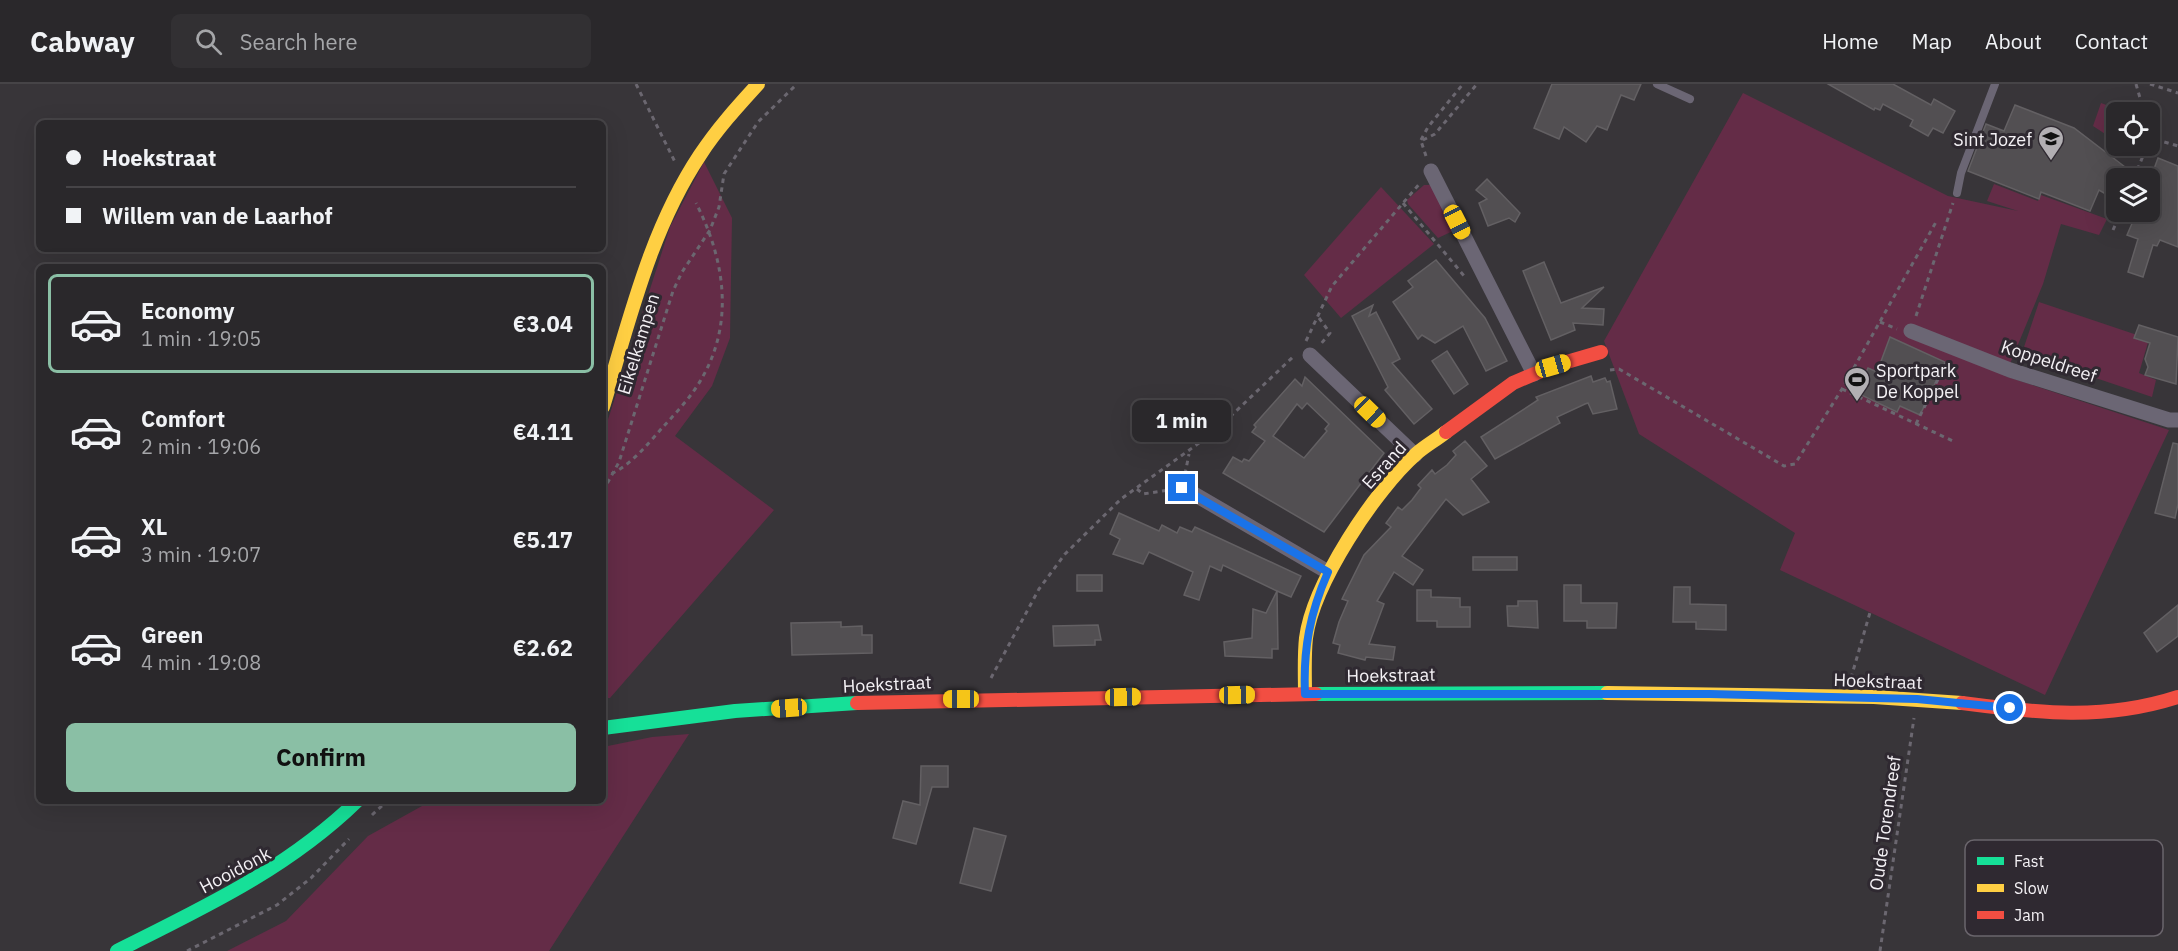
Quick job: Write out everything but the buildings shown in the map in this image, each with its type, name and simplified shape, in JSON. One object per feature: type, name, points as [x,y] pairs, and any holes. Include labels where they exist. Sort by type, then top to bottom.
[{"type":"street","name":"Eikelkampen","points":[[606,398],[657,238],[684,181],[710,136],[758,84]]},
{"type":"street","points":[[1431,171],[1534,374]]},
{"type":"street","name":"Koppeldreef","points":[[1911,331],[2010,370],[2169,420],[2178,420]]},
{"type":"street","points":[[1304,351],[1415,455]]},
{"type":"street","name":"Esrand","points":[[1305,694],[1306,638],[1315,603],[1328,572],[1360,522],[1415,455],[1514,383],[1601,352]]},
{"type":"street","points":[[1182,488],[1328,572]]},
{"type":"street","name":"Hoekstraat","points":[[606,728],[770,709],[982,699],[1305,694],[1654,693],[1917,699],[2099,715],[2135,711],[2178,697]]},
{"type":"street","name":"Hooidonk","points":[[117,951],[282,866],[317,840],[354,804]]},
{"type":"lane","points":[[1657,84],[1690,99]]},
{"type":"lane","points":[[1957,193],[1961,173],[1995,84]]},
{"type":"path","points":[[636,84],[684,181]]},
{"type":"path","name":"Eikelkampen","points":[[606,486],[613,474],[673,291],[682,272],[710,230],[719,207],[724,174],[758,122],[796,84]]},
{"type":"path","points":[[982,699],[1024,614],[1065,554],[1121,499],[1213,433],[1304,351],[1332,286],[1431,171],[1421,141],[1428,127],[1463,84]]},
{"type":"path","points":[[1421,141],[1436,134],[1478,84]]},
{"type":"path","points":[[2136,84],[2141,102]]},
{"type":"path","points":[[2150,84],[2178,93]]},
{"type":"path","points":[[2160,140],[2178,146]]},
{"type":"path","name":"Eikelkampen","points":[[606,476],[613,474],[640,451],[671,418],[702,378],[720,325],[721,272],[710,230],[684,181]]},
{"type":"path","points":[[1911,331],[1957,193]]},
{"type":"path","points":[[1403,203],[1468,280]]},
{"type":"path","points":[[1601,352],[1611,371],[1619,369],[1784,466],[1795,464],[1842,389],[1936,222]]},
{"type":"path","points":[[2113,230],[2117,222]]},
{"type":"path","points":[[1916,424],[1953,348]]},
{"type":"path","points":[[1842,389],[1955,442]]},
{"type":"path","points":[[1845,697],[1871,609]]},
{"type":"path","name":"Oude Torendreef","points":[[1880,951],[1917,699]]},
{"type":"path","points":[[371,816],[384,804]]},
{"type":"path","points":[[186,951],[277,905],[311,878],[356,831]]},
{"type":"shaded area","name":"Sportpark De Koppel","points":[[1743,93],[1948,196],[2018,211],[1987,201],[1994,184],[2038,201],[2041,195],[2106,219],[2099,235],[2061,224],[2043,284],[2005,376],[2169,430],[2045,695],[1780,570],[1795,533],[1639,434],[1604,341]]},
{"type":"shaded area","points":[[2101,103],[2106,105],[2106,134],[2093,126]]},
{"type":"shaded area","points":[[704,162],[732,218],[730,338],[712,386],[675,436],[774,510],[610,698],[606,698],[606,426],[670,227]]},
{"type":"shaded area","points":[[1424,185],[1433,185],[1453,231],[1438,238],[1408,204],[1407,200]]},
{"type":"shaded area","points":[[1381,187],[1434,244],[1341,318],[1304,275]]},
{"type":"shaded area","points":[[2039,302],[2149,339],[2139,373],[2156,380],[2152,397],[2022,353]]},
{"type":"shaded area","points":[[689,734],[549,951],[227,951],[286,921],[368,836],[426,804],[606,804],[606,746],[652,737]]},
{"type":"traffic: fast","points":[[1316,694],[1607,693]]},
{"type":"traffic: fast","points":[[606,728],[735,711],[857,703]]},
{"type":"traffic: fast","points":[[117,951],[212,903],[273,867],[302,847],[354,804]]},
{"type":"traffic: slow","points":[[606,397],[642,277],[667,214],[700,155],[758,84]]},
{"type":"traffic: slow","points":[[1305,694],[1306,638],[1311,616],[1333,566],[1348,539],[1382,490],[1416,454],[1446,432]]},
{"type":"traffic: slow","points":[[1607,693],[1874,697],[1962,703]]},
{"type":"traffic: jam","points":[[1446,432],[1513,383],[1553,366],[1601,352]]},
{"type":"traffic: jam","points":[[857,703],[1316,694]]},
{"type":"traffic: jam","points":[[1962,703],[2017,710],[2071,713],[2151,705],[2178,697]]},
{"type":"place","name":"Sint Jozef","points":[[2051,162]]},
{"type":"place","name":"Sportpark De Koppel","points":[[1857,403]]},
{"type":"route","points":[[1182,488],[1328,572],[1310,619],[1306,638],[1305,694],[1666,693],[1917,699],[2010,708]]}]
